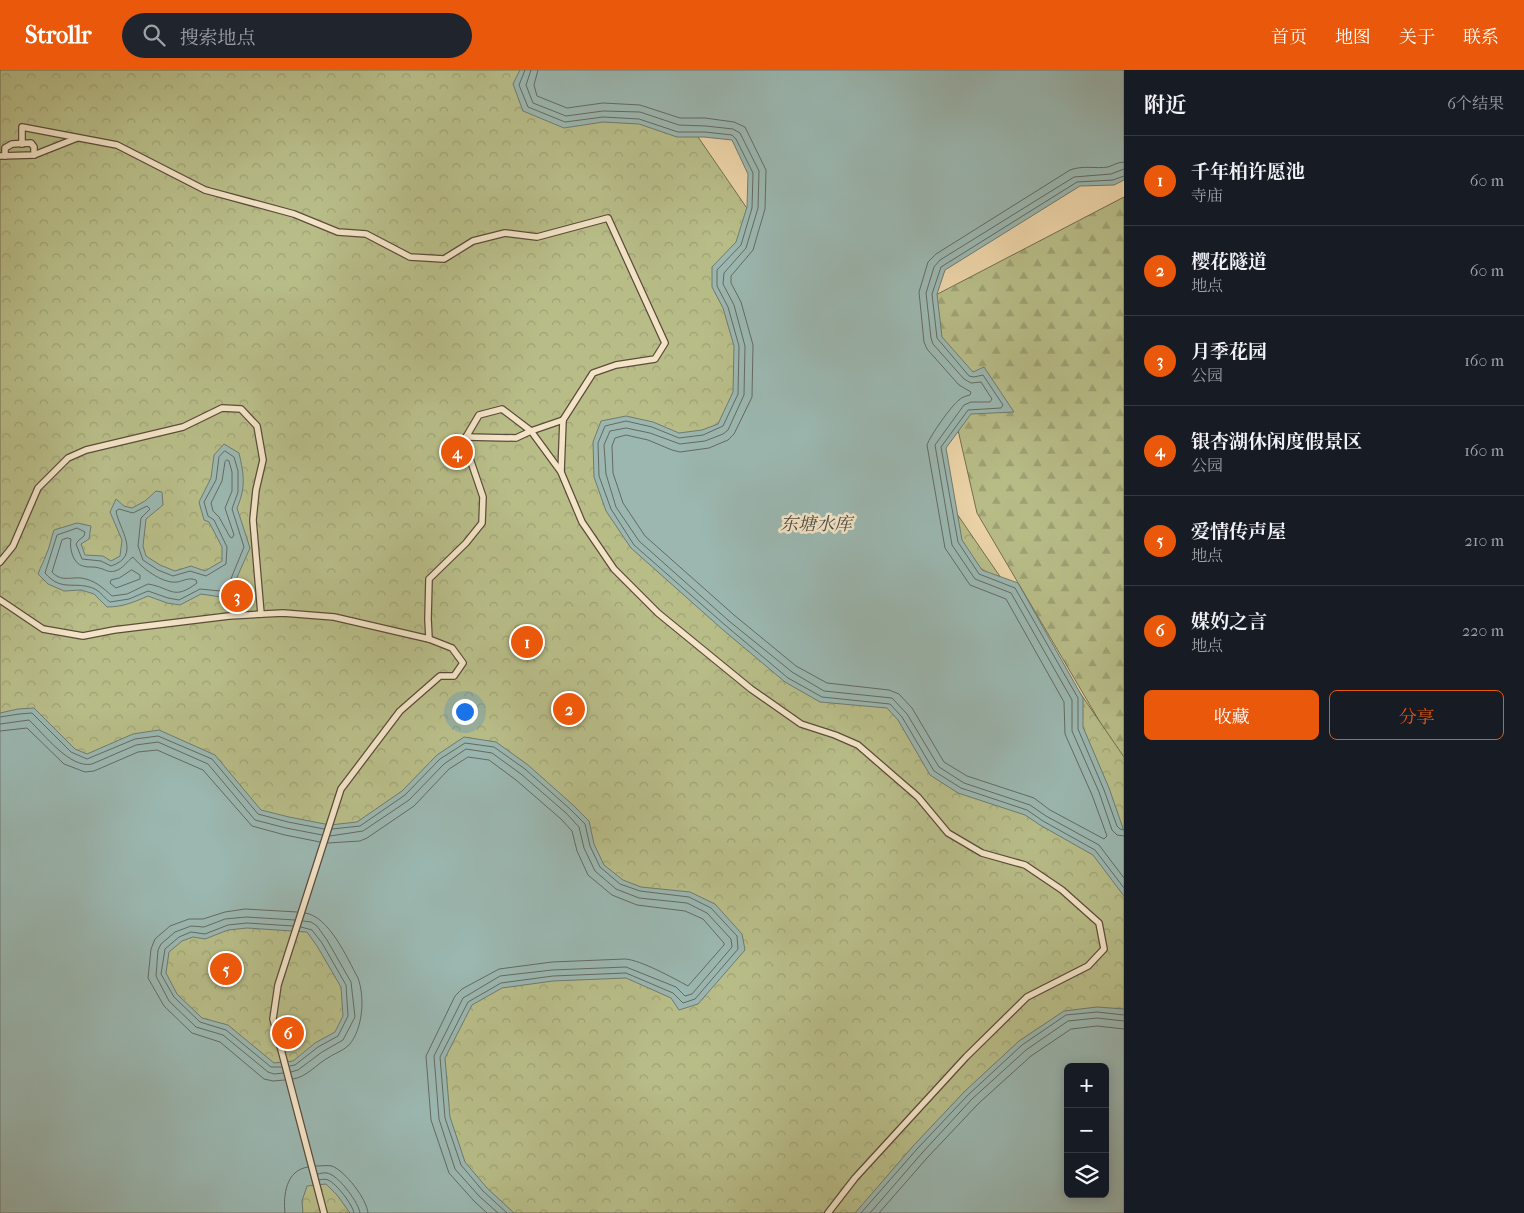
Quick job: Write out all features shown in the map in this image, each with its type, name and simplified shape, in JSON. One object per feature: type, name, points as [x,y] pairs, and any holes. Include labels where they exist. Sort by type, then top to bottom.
[{"type":"lane","points":[[22,144],[22,127],[117,145],[205,190],[294,214],[338,232],[366,234],[410,257],[444,259],[473,241],[505,232],[537,237],[608,218],[665,343],[655,358],[616,365],[593,373],[563,420],[561,472]]},
{"type":"lane","points":[[34,154],[34,147],[31,144],[12,144],[5,148],[2,156],[34,154],[79,138]]},
{"type":"lane","points":[[0,562],[13,546],[38,488],[68,458],[86,450],[183,427],[222,408],[241,409],[257,426],[263,460],[256,490],[253,520],[261,614]]},
{"type":"lane","points":[[430,639],[428,620],[429,579],[466,543],[482,523],[483,497],[467,450],[466,437],[479,415],[502,409],[531,431],[561,472],[582,522],[614,569],[658,613],[751,689],[801,724],[858,745],[918,796],[948,833],[982,853],[1025,865],[1062,890],[1099,923],[1104,949],[1088,966],[1027,997],[959,1064],[855,1178],[828,1213]]},
{"type":"lane","points":[[466,437],[516,438],[563,420]]},
{"type":"lane","points":[[0,600],[43,629],[83,636],[114,630],[229,616],[283,613],[334,617],[430,639],[452,648],[463,663],[454,676],[440,676],[400,711],[340,789],[278,984],[273,1019],[324,1213]]},
{"type":"green space","points":[[0,70],[652,70],[1124,757],[1124,1032],[1074,1063],[1064,1063],[1064,1076],[1005,1213],[0,1213]]},
{"type":"green space","points":[[1124,197],[1124,763],[977,513],[928,299]]},
{"type":"water","name":"东塘水库","points":[[520,70],[1124,70],[1124,180],[1114,185],[1080,186],[945,270],[937,294],[942,337],[973,372],[984,367],[1014,412],[971,414],[946,448],[962,540],[982,570],[1018,583],[1083,698],[1083,727],[1109,788],[1124,831],[1124,896],[1093,855],[1025,815],[958,793],[930,775],[898,720],[887,708],[820,702],[785,682],[631,548],[606,511],[594,477],[593,442],[601,421],[626,416],[653,422],[679,433],[702,430],[718,424],[733,392],[734,346],[723,308],[712,287],[712,267],[736,242],[747,207],[748,174],[732,140],[677,137],[639,124],[603,122],[564,128],[523,111],[513,84]]},
{"type":"water","points":[[224,444],[239,453],[243,481],[242,494],[237,508],[250,548],[234,584],[221,597],[201,594],[180,605],[167,603],[148,596],[123,605],[107,607],[94,594],[81,590],[64,591],[48,584],[38,574],[49,549],[54,530],[77,523],[91,526],[89,539],[81,544],[85,555],[103,556],[111,561],[120,556],[122,540],[110,512],[116,499],[124,506],[132,508],[145,501],[156,491],[162,492],[163,505],[146,519],[143,546],[146,556],[160,565],[175,571],[191,566],[205,571],[222,561],[222,547],[209,522],[204,520],[199,502],[211,478],[214,455]]},
{"type":"water","points":[[34,708],[75,749],[87,754],[133,734],[159,730],[215,755],[261,810],[330,825],[357,822],[402,791],[437,755],[464,737],[496,742],[528,765],[589,821],[594,844],[604,865],[623,880],[641,887],[690,892],[715,904],[742,934],[745,950],[698,1004],[679,1010],[671,998],[626,978],[553,981],[502,988],[472,1005],[445,1058],[450,1117],[465,1162],[487,1188],[514,1213],[350,1213],[326,1184],[307,1186],[302,1201],[303,1213],[0,1213],[0,713]],"holes":[[[247,928],[307,932],[341,987],[343,1016],[335,1032],[315,1043],[293,1061],[274,1063],[228,1025],[202,1018],[177,994],[166,973],[169,952],[182,941],[193,937],[205,939],[228,930]]]},
{"type":"water","points":[[1097,1007],[1124,1009],[1124,1213],[855,1213],[914,1145],[965,1091],[1019,1041],[1064,1011]]},
{"type":"place","name":"银杏湖休闲度假景区","points":[[457,452]]},
{"type":"place","name":"月季花园","points":[[237,596]]},
{"type":"place","name":"千年柏许愿池","points":[[527,642]]},
{"type":"place","name":"樱花隧道","points":[[569,709]]},
{"type":"place","name":"爱情传声屋","points":[[226,969]]},
{"type":"place","name":"媒妁之言","points":[[288,1033]]}]
